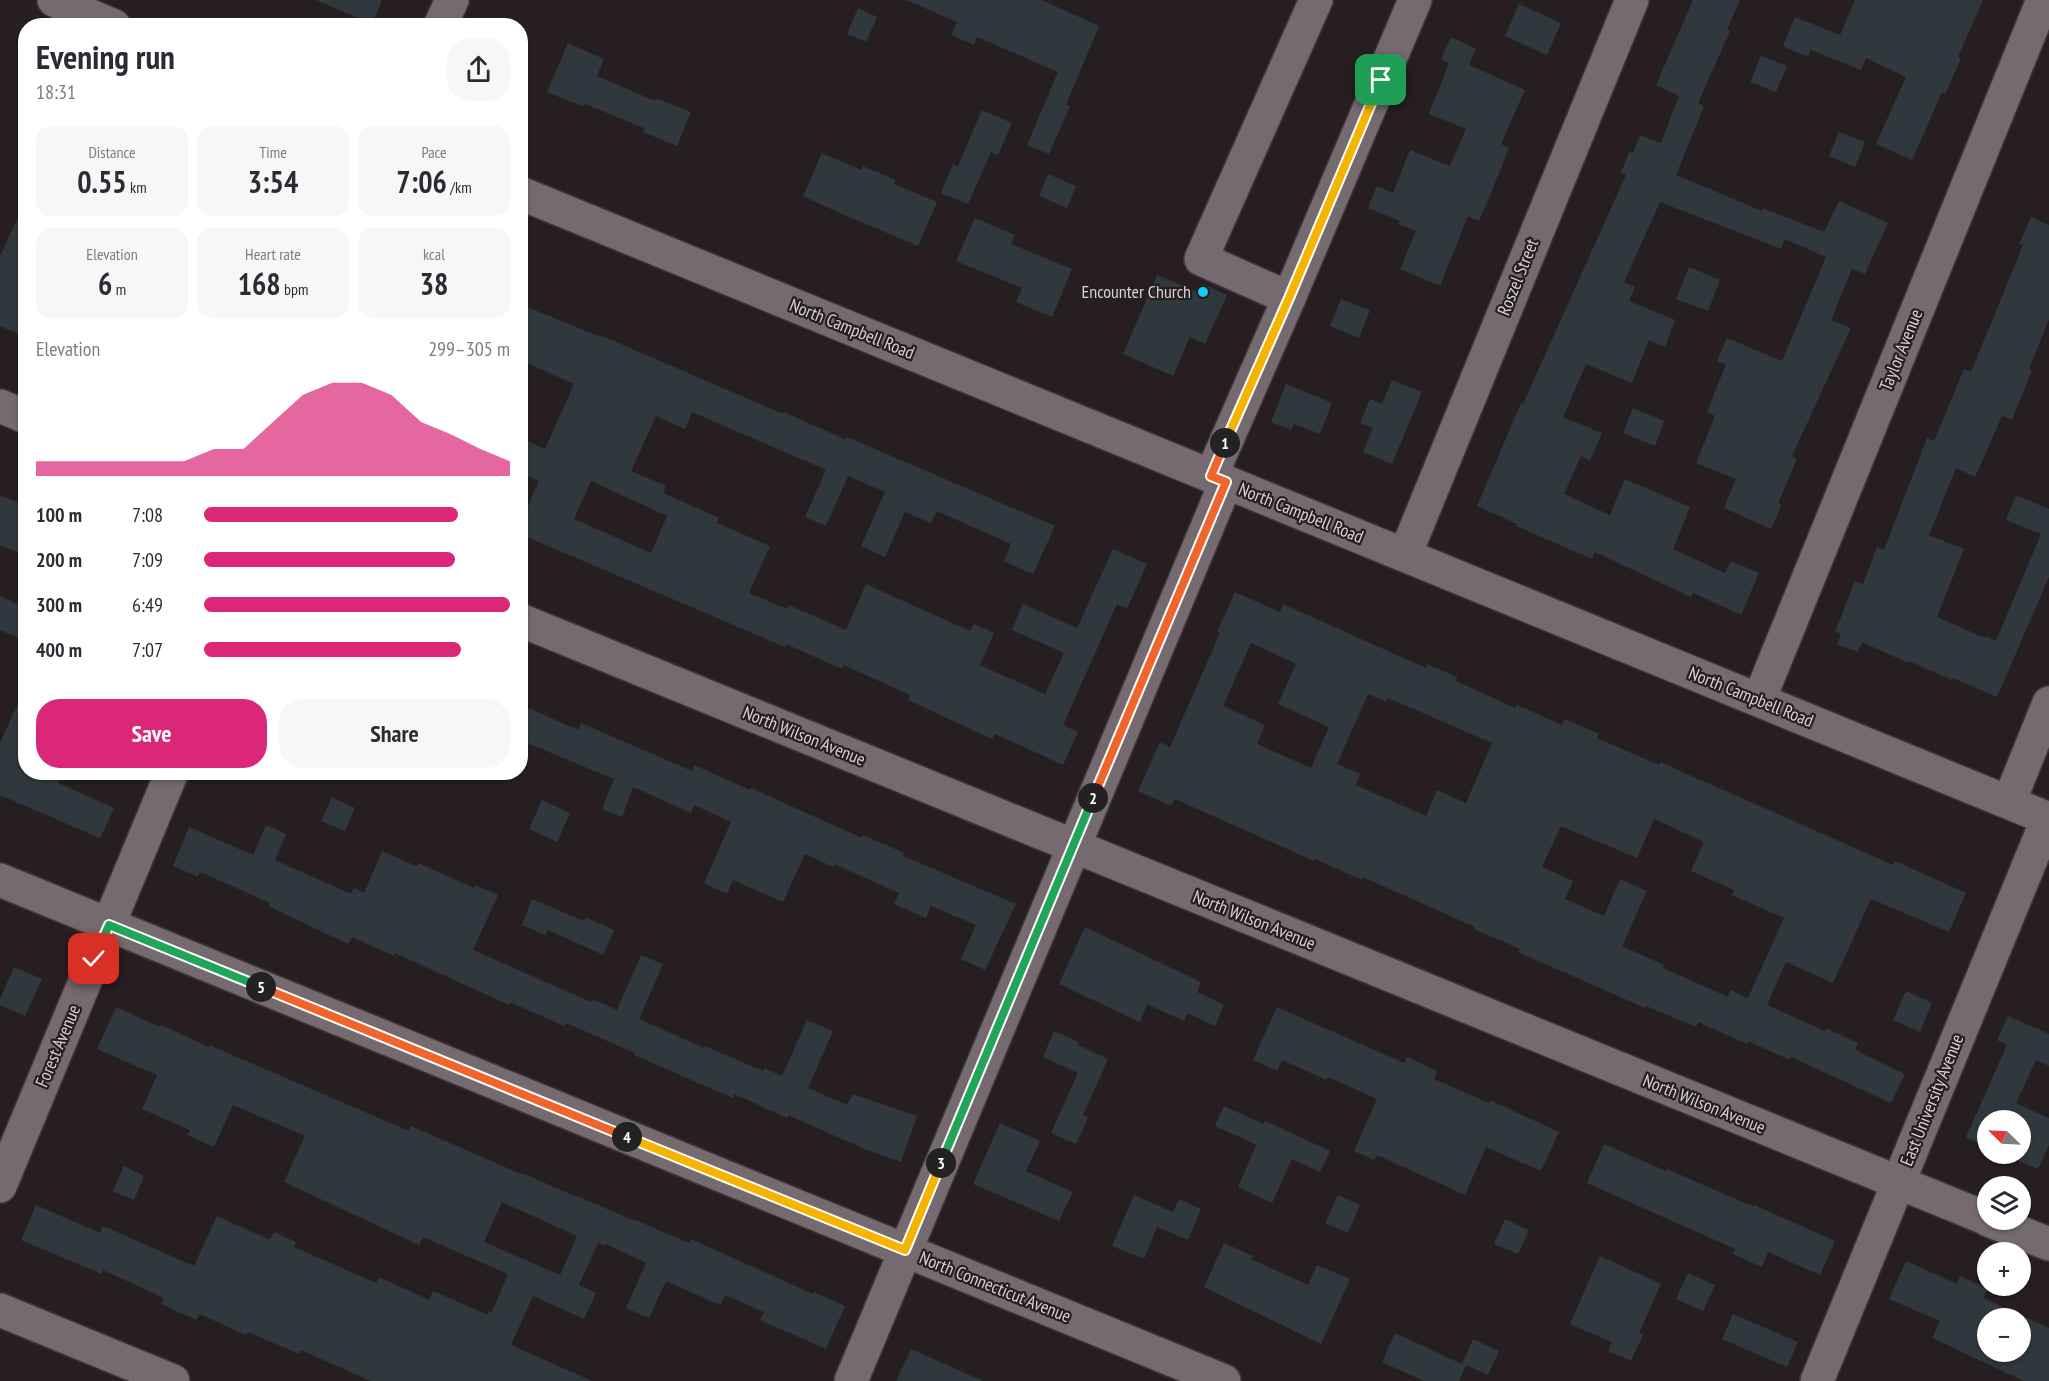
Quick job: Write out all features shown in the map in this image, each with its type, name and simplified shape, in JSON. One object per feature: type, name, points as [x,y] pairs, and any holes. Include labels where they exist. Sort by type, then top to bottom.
[{"type":"street","points":[[54,0],[97,13]]},
{"type":"street","points":[[444,18],[452,0]]},
{"type":"street","points":[[1289,298],[1201,259],[1316,0]]},
{"type":"street","name":"Roszel Street","points":[[1405,555],[1632,0]]},
{"type":"street","name":"Taylor Avenue","points":[[1759,700],[2043,0]]},
{"type":"street","points":[[850,1381],[1073,846],[1408,3]]},
{"type":"street","name":"North Campbell Road","points":[[528,196],[2048,818]]},
{"type":"street","points":[[0,406],[18,414]]},
{"type":"street","name":"North Wilson Avenue","points":[[528,623],[1977,1215]]},
{"type":"street","points":[[2009,802],[2049,703]]},
{"type":"street","name":"Forest Avenue","points":[[0,1186],[169,780]]},
{"type":"street","name":"East University Avenue","points":[[1817,1381],[2048,818]]},
{"type":"street","name":"North Connecticut Avenue","points":[[0,880],[1224,1381]]},
{"type":"street","name":"North Wilson Avenue","points":[[2014,1230],[2049,1245]]},
{"type":"street","points":[[0,1310],[174,1381]]},
{"type":"building","points":[[316,0],[382,0],[374,18],[358,18]]},
{"type":"building","points":[[906,0],[1042,0],[1099,26],[1066,105],[1070,106],[1049,154],[1027,145],[1058,72],[977,37],[974,45],[951,35],[957,22]]},
{"type":"building","points":[[1693,0],[1740,0],[1727,29],[1730,31],[1698,103],[1704,106],[1676,175],[1762,211],[1763,208],[1824,232],[1839,201],[1888,223],[1865,274],[1852,269],[1831,320],[1851,328],[1792,456],[1797,459],[1778,503],[1782,504],[1771,529],[1724,508],[1736,479],[1696,463],[1715,416],[1707,412],[1726,364],[1717,361],[1727,338],[1782,361],[1826,257],[1785,239],[1781,249],[1660,202],[1624,282],[1635,287],[1629,301],[1675,320],[1665,347],[1649,340],[1632,383],[1586,364],[1563,417],[1602,433],[1590,461],[1581,456],[1564,494],[1610,515],[1625,479],[1690,507],[1673,549],[1725,573],[1731,561],[1759,573],[1741,615],[1693,593],[1691,597],[1595,552],[1592,559],[1516,526],[1517,524],[1477,506],[1521,403],[1523,404],[1626,175],[1621,173],[1629,152],[1633,153],[1640,135],[1661,143],[1679,96],[1656,85]]},
{"type":"building","points":[[1855,0],[1983,0],[1958,57],[1961,59],[1945,94],[1942,92],[1912,160],[1876,144],[1906,77],[1866,58],[1861,70],[1811,50],[1808,57],[1783,46],[1795,17],[1840,35]]},
{"type":"building","points":[[1519,4],[1561,23],[1547,55],[1505,36]]},
{"type":"building","points":[[858,8],[877,17],[866,42],[847,34]]},
{"type":"building","points":[[1451,37],[1476,49],[1469,65],[1525,90],[1501,144],[1509,148],[1479,221],[1468,216],[1440,286],[1400,269],[1416,231],[1398,224],[1400,221],[1368,208],[1377,186],[1393,193],[1410,150],[1450,166],[1466,129],[1429,114],[1449,63],[1441,59]]},
{"type":"building","points":[[568,43],[604,59],[597,76],[655,101],[656,98],[691,112],[677,146],[643,132],[644,128],[585,104],[584,107],[547,92]]},
{"type":"building","points":[[1761,56],[1787,66],[1776,92],[1750,82]]},
{"type":"building","points":[[982,110],[1012,123],[998,155],[991,152],[968,204],[941,193],[953,164],[958,166]]},
{"type":"building","points":[[1839,132],[1865,142],[1855,167],[1829,156]]},
{"type":"building","points":[[822,153],[861,170],[863,166],[896,180],[894,184],[937,202],[918,246],[803,196]]},
{"type":"building","points":[[1048,174],[1076,186],[1067,208],[1039,196]]},
{"type":"building","points":[[2031,217],[2049,225],[2049,319],[2012,420],[2002,416],[1975,477],[1956,468],[1929,535],[1964,549],[1937,617],[1996,641],[2041,534],[2006,520],[2016,495],[2049,509],[2049,577],[1997,697],[1909,661],[1908,663],[1862,642],[1858,652],[1837,644],[1841,634],[1835,632],[1855,581],[1863,584],[1877,547],[1884,550],[1927,438],[1934,441],[1964,369],[1971,372],[2023,245],[2019,244]]},
{"type":"building","points":[[18,218],[18,334],[0,326],[0,256]]},
{"type":"building","points":[[975,218],[1015,235],[1011,244],[1072,269],[1052,317],[1016,302],[1022,288],[956,261]]},
{"type":"building","points":[[1689,267],[1720,280],[1708,311],[1676,299]]},
{"type":"building","points":[[1157,275],[1199,293],[1203,284],[1227,295],[1205,344],[1190,337],[1173,376],[1123,354]]},
{"type":"building","points":[[1341,299],[1370,310],[1359,338],[1330,326]]},
{"type":"building","points":[[528,307],[602,336],[846,440],[847,437],[1055,526],[1033,574],[1004,561],[1011,544],[937,511],[931,523],[905,512],[885,557],[861,546],[885,492],[848,476],[826,526],[805,517],[826,470],[692,412],[685,429],[656,416],[631,471],[666,486],[663,493],[719,518],[717,523],[770,546],[749,593],[787,609],[789,605],[846,630],[866,584],[970,631],[974,624],[994,633],[980,665],[1045,694],[1064,653],[1012,630],[1023,604],[1077,628],[1113,549],[1147,564],[1127,609],[1117,604],[1063,725],[1078,732],[1063,765],[995,734],[992,739],[908,700],[910,695],[844,665],[842,669],[786,644],[785,647],[528,537],[528,505],[539,481],[528,476],[528,442],[545,449],[574,384],[528,364]],"holes":[[[591,481],[667,516],[651,553],[574,519]]]},
{"type":"building","points":[[1392,380],[1422,392],[1392,464],[1363,452],[1373,428],[1360,423],[1370,399],[1382,404]]},
{"type":"building","points":[[1286,384],[1332,403],[1320,434],[1294,424],[1291,430],[1271,422]]},
{"type":"building","points":[[1633,408],[1664,421],[1655,446],[1623,433]]},
{"type":"building","points":[[0,495],[18,503],[18,553],[0,545]]},
{"type":"building","points":[[1235,592],[1280,612],[1283,604],[1426,668],[1427,664],[1457,677],[1456,681],[1515,708],[1517,705],[1562,725],[1565,719],[1599,734],[1597,738],[1659,765],[1660,762],[1893,865],[1895,861],[1966,893],[1949,932],[1871,899],[1833,983],[1786,962],[1767,1005],[1858,1043],[1855,1050],[1905,1074],[1891,1103],[1791,1057],[1790,1060],[1748,1041],[1747,1044],[1698,1022],[1696,1027],[1646,1006],[1645,1008],[1518,952],[1520,949],[1474,929],[1475,927],[1363,877],[1362,880],[1315,859],[1314,861],[1175,799],[1171,806],[1138,791],[1160,742],[1170,747],[1220,633],[1217,632]],"holes":[[[1251,643],[1296,664],[1278,704],[1329,727],[1311,768],[1257,744],[1265,725],[1223,706]],[[1368,694],[1386,702],[1388,698],[1492,743],[1466,803],[1437,790],[1426,816],[1356,785],[1360,774],[1337,764]],[[1654,819],[1704,842],[1691,871],[1734,890],[1732,895],[1784,918],[1748,998],[1730,990],[1728,997],[1663,968],[1664,965],[1622,946],[1647,891],[1620,879],[1604,916],[1565,899],[1573,881],[1542,867],[1561,826],[1637,858]]]},
{"type":"building","points":[[0,596],[18,604],[18,638],[0,630]]},
{"type":"building","points":[[18,704],[18,780],[59,780],[58,783],[114,808],[100,838],[0,795],[0,743]]},
{"type":"building","points":[[529,708],[578,730],[581,723],[692,771],[694,765],[862,838],[863,835],[904,853],[903,856],[1016,904],[985,970],[961,959],[976,925],[931,906],[926,918],[894,904],[899,893],[834,864],[833,867],[805,854],[783,902],[733,880],[727,894],[704,883],[731,822],[694,805],[691,813],[633,787],[622,817],[602,809],[614,779],[528,743]]},
{"type":"building","points":[[332,797],[355,808],[345,831],[321,821]]},
{"type":"building","points":[[542,800],[570,813],[557,842],[529,829]]},
{"type":"building","points":[[266,825],[286,834],[275,860],[351,894],[354,888],[364,893],[382,851],[416,866],[418,863],[474,888],[475,885],[498,895],[473,950],[591,1002],[592,999],[617,1010],[641,955],[663,964],[639,1019],[763,1071],[764,1068],[782,1076],[807,1020],[833,1031],[808,1088],[847,1105],[853,1094],[917,1116],[901,1162],[867,1150],[788,1115],[787,1118],[734,1094],[733,1098],[566,1023],[564,1026],[510,1002],[509,1005],[395,953],[394,956],[352,937],[348,944],[268,906],[270,903],[200,872],[198,877],[173,866],[189,827],[253,855]]},
{"type":"building","points":[[532,899],[584,921],[585,917],[614,930],[603,955],[548,930],[545,935],[522,925]]},
{"type":"building","points":[[1085,927],[1201,982],[1197,992],[1224,1005],[1215,1026],[1187,1013],[1184,1021],[1147,1004],[1140,1022],[1059,984]]},
{"type":"building","points":[[14,967],[42,979],[25,1016],[0,1005],[0,999]]},
{"type":"building","points":[[1906,991],[1932,1003],[1920,1032],[1893,1020]]},
{"type":"building","points":[[116,1007],[409,1131],[411,1126],[689,1243],[691,1239],[845,1306],[826,1349],[760,1320],[764,1312],[725,1295],[720,1305],[666,1281],[649,1318],[626,1308],[646,1263],[606,1244],[605,1246],[598,1243],[579,1285],[596,1293],[584,1319],[533,1296],[511,1345],[592,1381],[371,1381],[301,1350],[299,1354],[248,1332],[246,1335],[199,1314],[196,1320],[161,1304],[164,1298],[103,1270],[102,1274],[21,1240],[36,1205],[100,1233],[103,1226],[194,1266],[217,1216],[270,1240],[274,1232],[296,1242],[294,1247],[376,1283],[379,1277],[429,1300],[433,1291],[488,1315],[489,1311],[492,1312],[508,1274],[423,1237],[419,1245],[284,1182],[305,1136],[233,1105],[214,1147],[187,1135],[190,1130],[142,1109],[157,1075],[97,1049]],"holes":[[[502,1202],[577,1236],[560,1275],[484,1242]]]},
{"type":"building","points":[[1277,1007],[1404,1063],[1407,1057],[1437,1071],[1434,1079],[1489,1103],[1490,1100],[1559,1132],[1541,1171],[1486,1147],[1465,1195],[1377,1155],[1374,1160],[1354,1151],[1377,1099],[1282,1060],[1277,1071],[1253,1060]]},
{"type":"building","points":[[2008,1016],[2049,1034],[2049,1066],[2036,1060],[2016,1103],[2049,1118],[2049,1145],[2038,1169],[2026,1164],[2031,1164],[2031,1110],[1978,1110],[2007,1045],[1997,1040]]},
{"type":"building","points":[[1054,1031],[1108,1059],[1083,1115],[1088,1118],[1076,1144],[1051,1133],[1078,1073],[1043,1057]]},
{"type":"building","points":[[1224,1106],[1264,1124],[1265,1121],[1330,1151],[1320,1172],[1292,1159],[1272,1203],[1238,1187],[1256,1146],[1215,1126]]},
{"type":"building","points":[[1977,1112],[1977,1142],[1966,1137]]},
{"type":"building","points":[[1000,1123],[1040,1141],[1026,1171],[1073,1192],[1059,1221],[973,1184]]},
{"type":"building","points":[[1604,1144],[1754,1207],[1754,1205],[1835,1241],[1820,1275],[1768,1252],[1762,1267],[1733,1254],[1735,1249],[1587,1183]]},
{"type":"building","points":[[124,1166],[144,1176],[134,1200],[113,1191]]},
{"type":"building","points":[[1134,1195],[1173,1212],[1179,1199],[1201,1209],[1188,1240],[1157,1227],[1144,1259],[1112,1246]]},
{"type":"building","points":[[1338,1195],[1360,1205],[1348,1233],[1325,1223]]},
{"type":"building","points":[[1505,1219],[1529,1230],[1518,1254],[1494,1244]]},
{"type":"building","points":[[1224,1243],[1253,1256],[1251,1259],[1308,1285],[1317,1265],[1350,1279],[1321,1344],[1204,1287]]},
{"type":"building","points":[[1600,1256],[1661,1284],[1639,1333],[1643,1335],[1631,1361],[1608,1351],[1612,1342],[1570,1324]]},
{"type":"building","points":[[1906,1261],[1957,1284],[1960,1276],[1977,1284],[1977,1296],[1984,1296],[1983,1298],[2005,1308],[1977,1308],[1977,1359],[1932,1338],[1940,1321],[1889,1299]]},
{"type":"building","points":[[1688,1273],[1715,1285],[1703,1311],[1676,1299]]},
{"type":"building","points":[[1733,1314],[1798,1342],[1787,1367],[1722,1339]]},
{"type":"building","points":[[2031,1320],[2049,1328],[2049,1381],[2024,1381],[1983,1362],[2031,1362]]},
{"type":"building","points":[[1395,1333],[1462,1364],[1473,1339],[1499,1351],[1488,1375],[1466,1365],[1459,1381],[1424,1381],[1382,1362]]},
{"type":"building","points":[[911,1349],[983,1381],[896,1381]]},
{"type":"place","name":"Encounter Church","points":[[1203,292]]},
{"type":"route","points":[[94,959],[109,925],[905,1250],[1226,482],[1211,476],[1381,80]]}]
